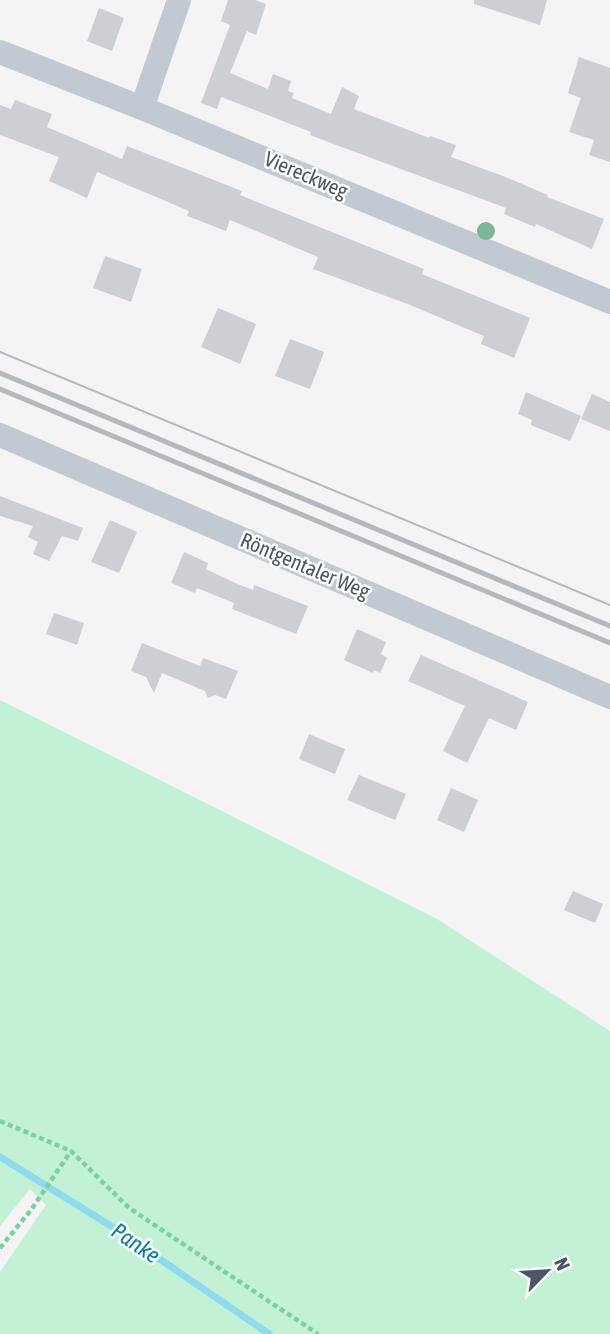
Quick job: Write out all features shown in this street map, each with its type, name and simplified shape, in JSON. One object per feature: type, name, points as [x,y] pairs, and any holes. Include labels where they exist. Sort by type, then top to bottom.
[{"type":"street","points":[[142,108],[179,0]]},
{"type":"street","name":"Viereckweg","points":[[0,52],[610,302]]},
{"type":"street","name":"Röntgentaler Weg","points":[[0,435],[610,697]]},
{"type":"path","points":[[0,1121],[71,1151],[129,1208],[318,1334]]},
{"type":"path","points":[[0,1248],[31,1210],[71,1151]]},
{"type":"green space","points":[[0,700],[437,919],[610,1031],[610,1334],[0,1334],[0,1272],[46,1205],[30,1189],[0,1226]]},
{"type":"building","points":[[228,0],[255,0],[266,4],[256,35],[247,31],[230,73],[268,89],[273,74],[291,81],[288,91],[294,93],[292,98],[331,114],[342,87],[359,96],[354,109],[429,138],[430,136],[456,145],[451,157],[604,219],[592,249],[536,224],[535,227],[504,214],[506,208],[310,135],[311,132],[221,97],[217,109],[201,103],[230,25],[221,21]]},
{"type":"building","points":[[474,0],[547,0],[540,25],[474,4]]},
{"type":"building","points":[[99,8],[124,18],[112,51],[87,41]]},
{"type":"building","points":[[579,57],[610,68],[610,162],[589,155],[594,140],[569,132],[581,98],[568,93]]},
{"type":"building","points":[[15,100],[52,114],[47,127],[122,159],[127,146],[242,191],[240,195],[424,269],[422,274],[530,318],[514,358],[481,344],[484,336],[313,269],[318,257],[230,220],[226,231],[187,216],[189,211],[97,172],[87,198],[49,181],[59,157],[0,135],[0,105],[11,109]]},
{"type":"building","points":[[105,256],[142,269],[131,302],[93,288]]},
{"type":"building","points":[[218,308],[256,324],[240,364],[201,347]]},
{"type":"building","points":[[290,339],[324,352],[310,389],[275,376]]},
{"type":"building","points":[[526,392],[581,416],[570,441],[531,425],[532,420],[518,414]]},
{"type":"building","points":[[592,394],[610,402],[610,431],[581,419]]},
{"type":"building","points":[[0,496],[83,528],[78,541],[62,536],[49,561],[33,554],[38,542],[28,537],[33,526],[0,516]]},
{"type":"building","points":[[110,520],[137,532],[119,573],[91,562]]},
{"type":"building","points":[[184,552],[208,563],[206,569],[235,583],[253,590],[254,585],[308,606],[296,634],[232,609],[234,603],[197,588],[195,593],[171,583]]},
{"type":"building","points":[[54,613],[84,623],[77,645],[46,634]]},
{"type":"building","points":[[357,629],[386,642],[381,654],[387,658],[380,673],[374,670],[373,673],[344,660]]},
{"type":"building","points":[[142,643],[200,666],[203,658],[238,671],[226,699],[215,695],[208,698],[205,691],[162,673],[154,693],[146,677],[131,671]]},
{"type":"building","points":[[421,655],[528,702],[516,730],[489,718],[467,763],[443,751],[465,706],[408,681]]},
{"type":"building","points":[[309,734],[345,749],[335,774],[299,759]]},
{"type":"building","points":[[359,775],[406,794],[395,820],[347,800]]},
{"type":"building","points":[[451,788],[478,800],[464,832],[437,820]]},
{"type":"building","points":[[573,891],[603,904],[595,923],[564,910]]},
{"type":"waterway","name":"Panke","points":[[0,1157],[119,1231],[269,1334]]},
{"type":"tram line","points":[[0,352],[610,605]]},
{"type":"railway","points":[[0,373],[610,626]]},
{"type":"railway","points":[[0,389],[610,643]]}]
